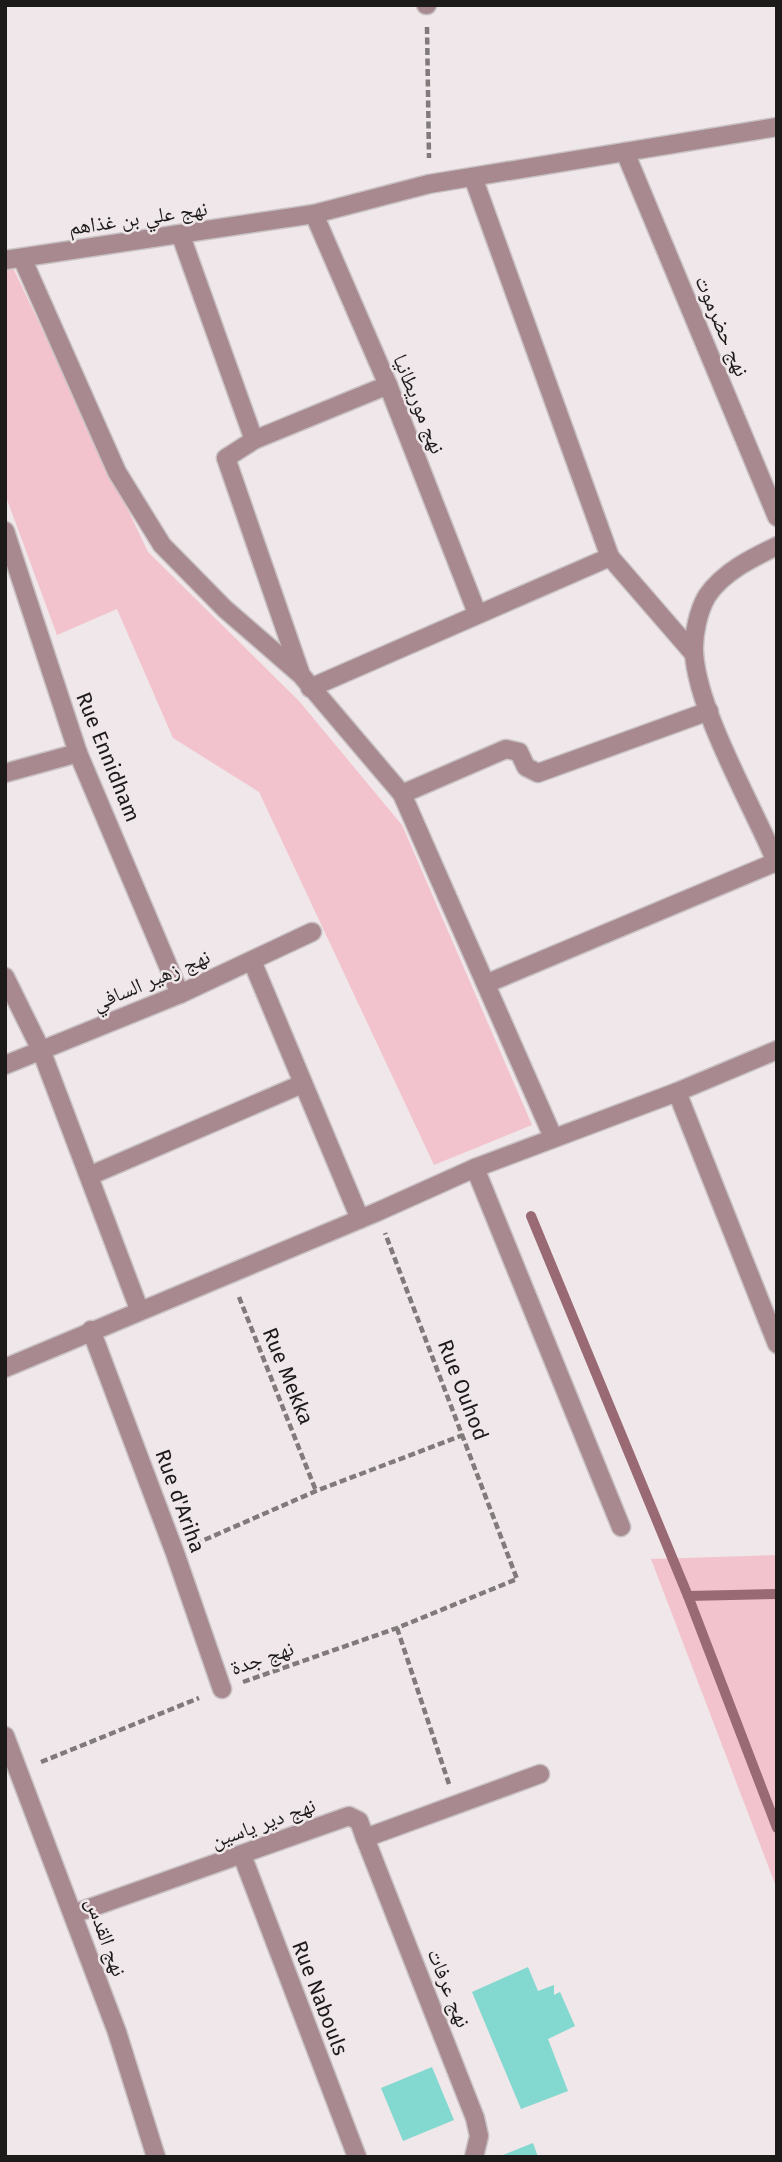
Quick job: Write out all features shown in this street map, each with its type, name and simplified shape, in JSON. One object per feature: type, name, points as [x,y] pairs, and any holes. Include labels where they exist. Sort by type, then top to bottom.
[{"type":"street","name":"نهج علي بن غذاهم","points":[[306,682],[225,609],[162,545],[117,472],[14,259],[314,215],[429,184],[777,127]]},
{"type":"street","name":"نهج حضرموت","points":[[625,152],[777,517]]},
{"type":"street","points":[[473,177],[610,557],[694,654]]},
{"type":"street","name":"نهج موريطانيا","points":[[314,215],[388,385],[477,613]]},
{"type":"street","points":[[181,236],[254,440]]},
{"type":"street","points":[[388,385],[254,440],[227,455],[226,461],[306,682],[402,794],[488,984],[553,1137]]},
{"type":"street","name":"Rue Ennidham","points":[[5,531],[78,753],[180,995]]},
{"type":"street","points":[[488,984],[776,863],[709,711],[694,654],[697,624],[708,596],[740,565],[777,546]]},
{"type":"street","points":[[306,682],[610,557]]},
{"type":"street","points":[[402,794],[506,749],[519,752],[526,767],[538,773],[709,711]]},
{"type":"street","points":[[5,773],[78,753]]},
{"type":"street","name":"نهج زهير السافي","points":[[5,1065],[180,995],[312,932]]},
{"type":"street","points":[[253,961],[302,1084],[369,1216]]},
{"type":"street","points":[[5,977],[41,1050],[139,1309]]},
{"type":"street","points":[[5,1368],[139,1309],[369,1216],[475,1168],[677,1092],[777,1050]]},
{"type":"street","points":[[89,1176],[302,1084]]},
{"type":"street","points":[[677,1092],[777,1344]]},
{"type":"street","points":[[475,1168],[621,1527]]},
{"type":"street","name":"Rue d'Ariha","points":[[91,1331],[175,1553],[222,1689]]},
{"type":"street","name":"نهج القدس","points":[[5,1736],[117,2032],[156,2157]]},
{"type":"street","points":[[365,1838],[540,1774]]},
{"type":"street","name":"نهج دير ياسين","points":[[74,1914],[349,1816],[359,1821],[365,1838]]},
{"type":"street","name":"نهج عرفات","points":[[365,1838],[475,2118],[479,2136],[474,2157]]},
{"type":"street","name":"Rue Nabouls","points":[[242,1855],[357,2157]]},
{"type":"path","points":[[426,5],[429,184]]},
{"type":"path","name":"Rue Ouhod","points":[[369,1216],[463,1435],[517,1579]]},
{"type":"path","name":"Rue Mekka","points":[[230,1273],[316,1491]]},
{"type":"path","points":[[175,1553],[316,1491],[463,1435]]},
{"type":"path","name":"نهج جدة","points":[[19,1771],[222,1689],[397,1628],[517,1579]]},
{"type":"path","points":[[397,1628],[456,1804]]},
{"type":"shaded area","points":[[5,251],[148,552],[299,701],[402,825],[532,1125],[434,1165],[259,792],[173,738],[117,609],[57,635],[5,494]]},
{"type":"shaded area","points":[[777,1555],[777,1889],[651,1559]]},
{"type":"building","points":[[528,1967],[538,1991],[554,1985],[554,1995],[560,1992],[575,2026],[548,2039],[568,2091],[521,2109],[472,1992]]},
{"type":"building","points":[[432,2067],[454,2120],[403,2141],[381,2088]]},
{"type":"building","points":[[533,2143],[538,2157],[498,2157]]},
{"type":"waterway","points":[[531,1216],[688,1596],[777,1828]]},
{"type":"waterway","points":[[688,1596],[777,1594]]}]
